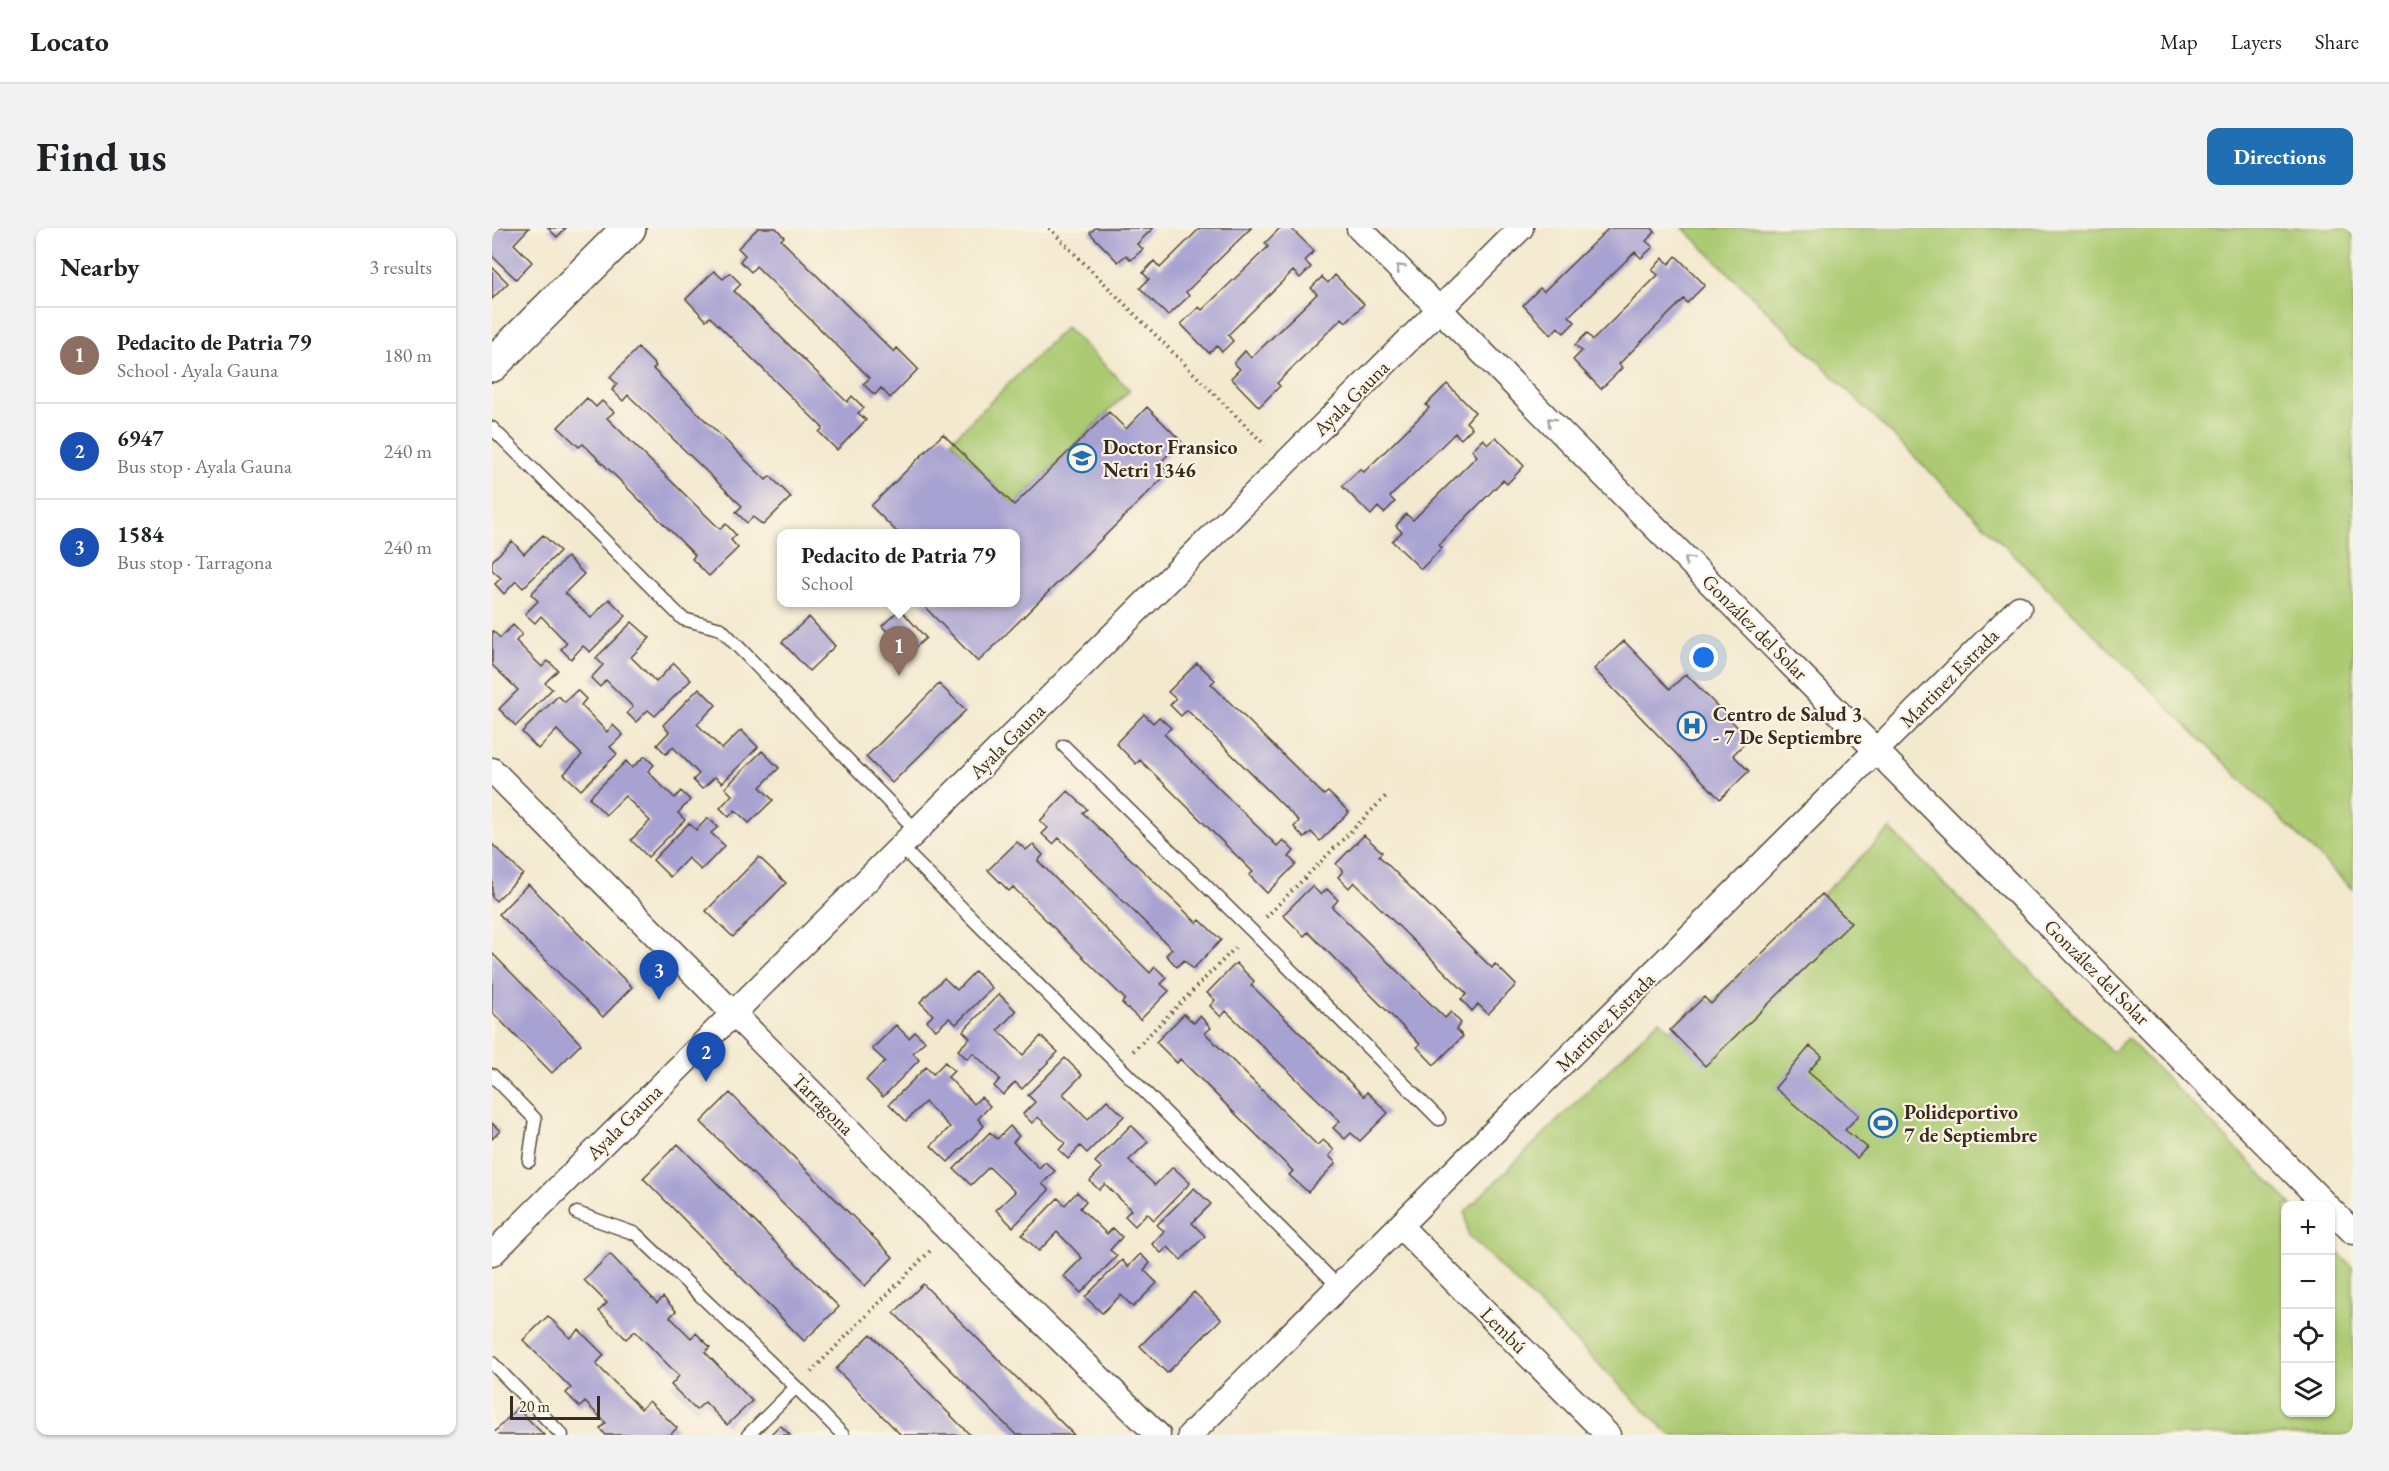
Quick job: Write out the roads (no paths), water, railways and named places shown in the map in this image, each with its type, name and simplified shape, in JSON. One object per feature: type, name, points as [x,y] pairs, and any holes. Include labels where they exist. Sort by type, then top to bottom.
[{"type":"street","points":[[492,365],[629,228]]},
{"type":"street","name":"González del Solar","points":[[1359,228],[2322,1201]]},
{"type":"street","name":"Ayala Gauna","points":[[492,1254],[1521,228]]},
{"type":"street","name":"Martinez Estrada","points":[[1190,1435],[2019,608]]},
{"type":"street","name":"Tarragona","points":[[492,770],[949,1231],[1158,1435]]},
{"type":"street","points":[[2335,1213],[2353,1232]]},
{"type":"street","name":"Lembú","points":[[1400,1226],[1608,1435]]},
{"type":"lane","points":[[492,428],[683,619],[721,629],[909,839],[1338,1287]]},
{"type":"lane","points":[[1064,746],[1439,1119]]},
{"type":"lane","points":[[492,1075],[536,1119],[529,1161]]},
{"type":"lane","points":[[577,1213],[636,1234],[843,1435]]},
{"type":"lane","points":[[492,1363],[562,1435]]},
{"type":"lane","points":[[748,1435],[796,1387]]},
{"type":"place","name":"Doctor Fransico Netri 1346","points":[[1082,458]]},
{"type":"place","name":"Pedacito de Patria 79","points":[[899,676]]},
{"type":"place","name":"Centro de Salud 3 - 7 De Septiembre","points":[[1692,726]]},
{"type":"place","name":"1584","points":[[659,1000]]},
{"type":"place","name":"6947","points":[[706,1082]]},
{"type":"place","name":"Polideportivo 7 de Septiembre","points":[[1883,1123]]}]
